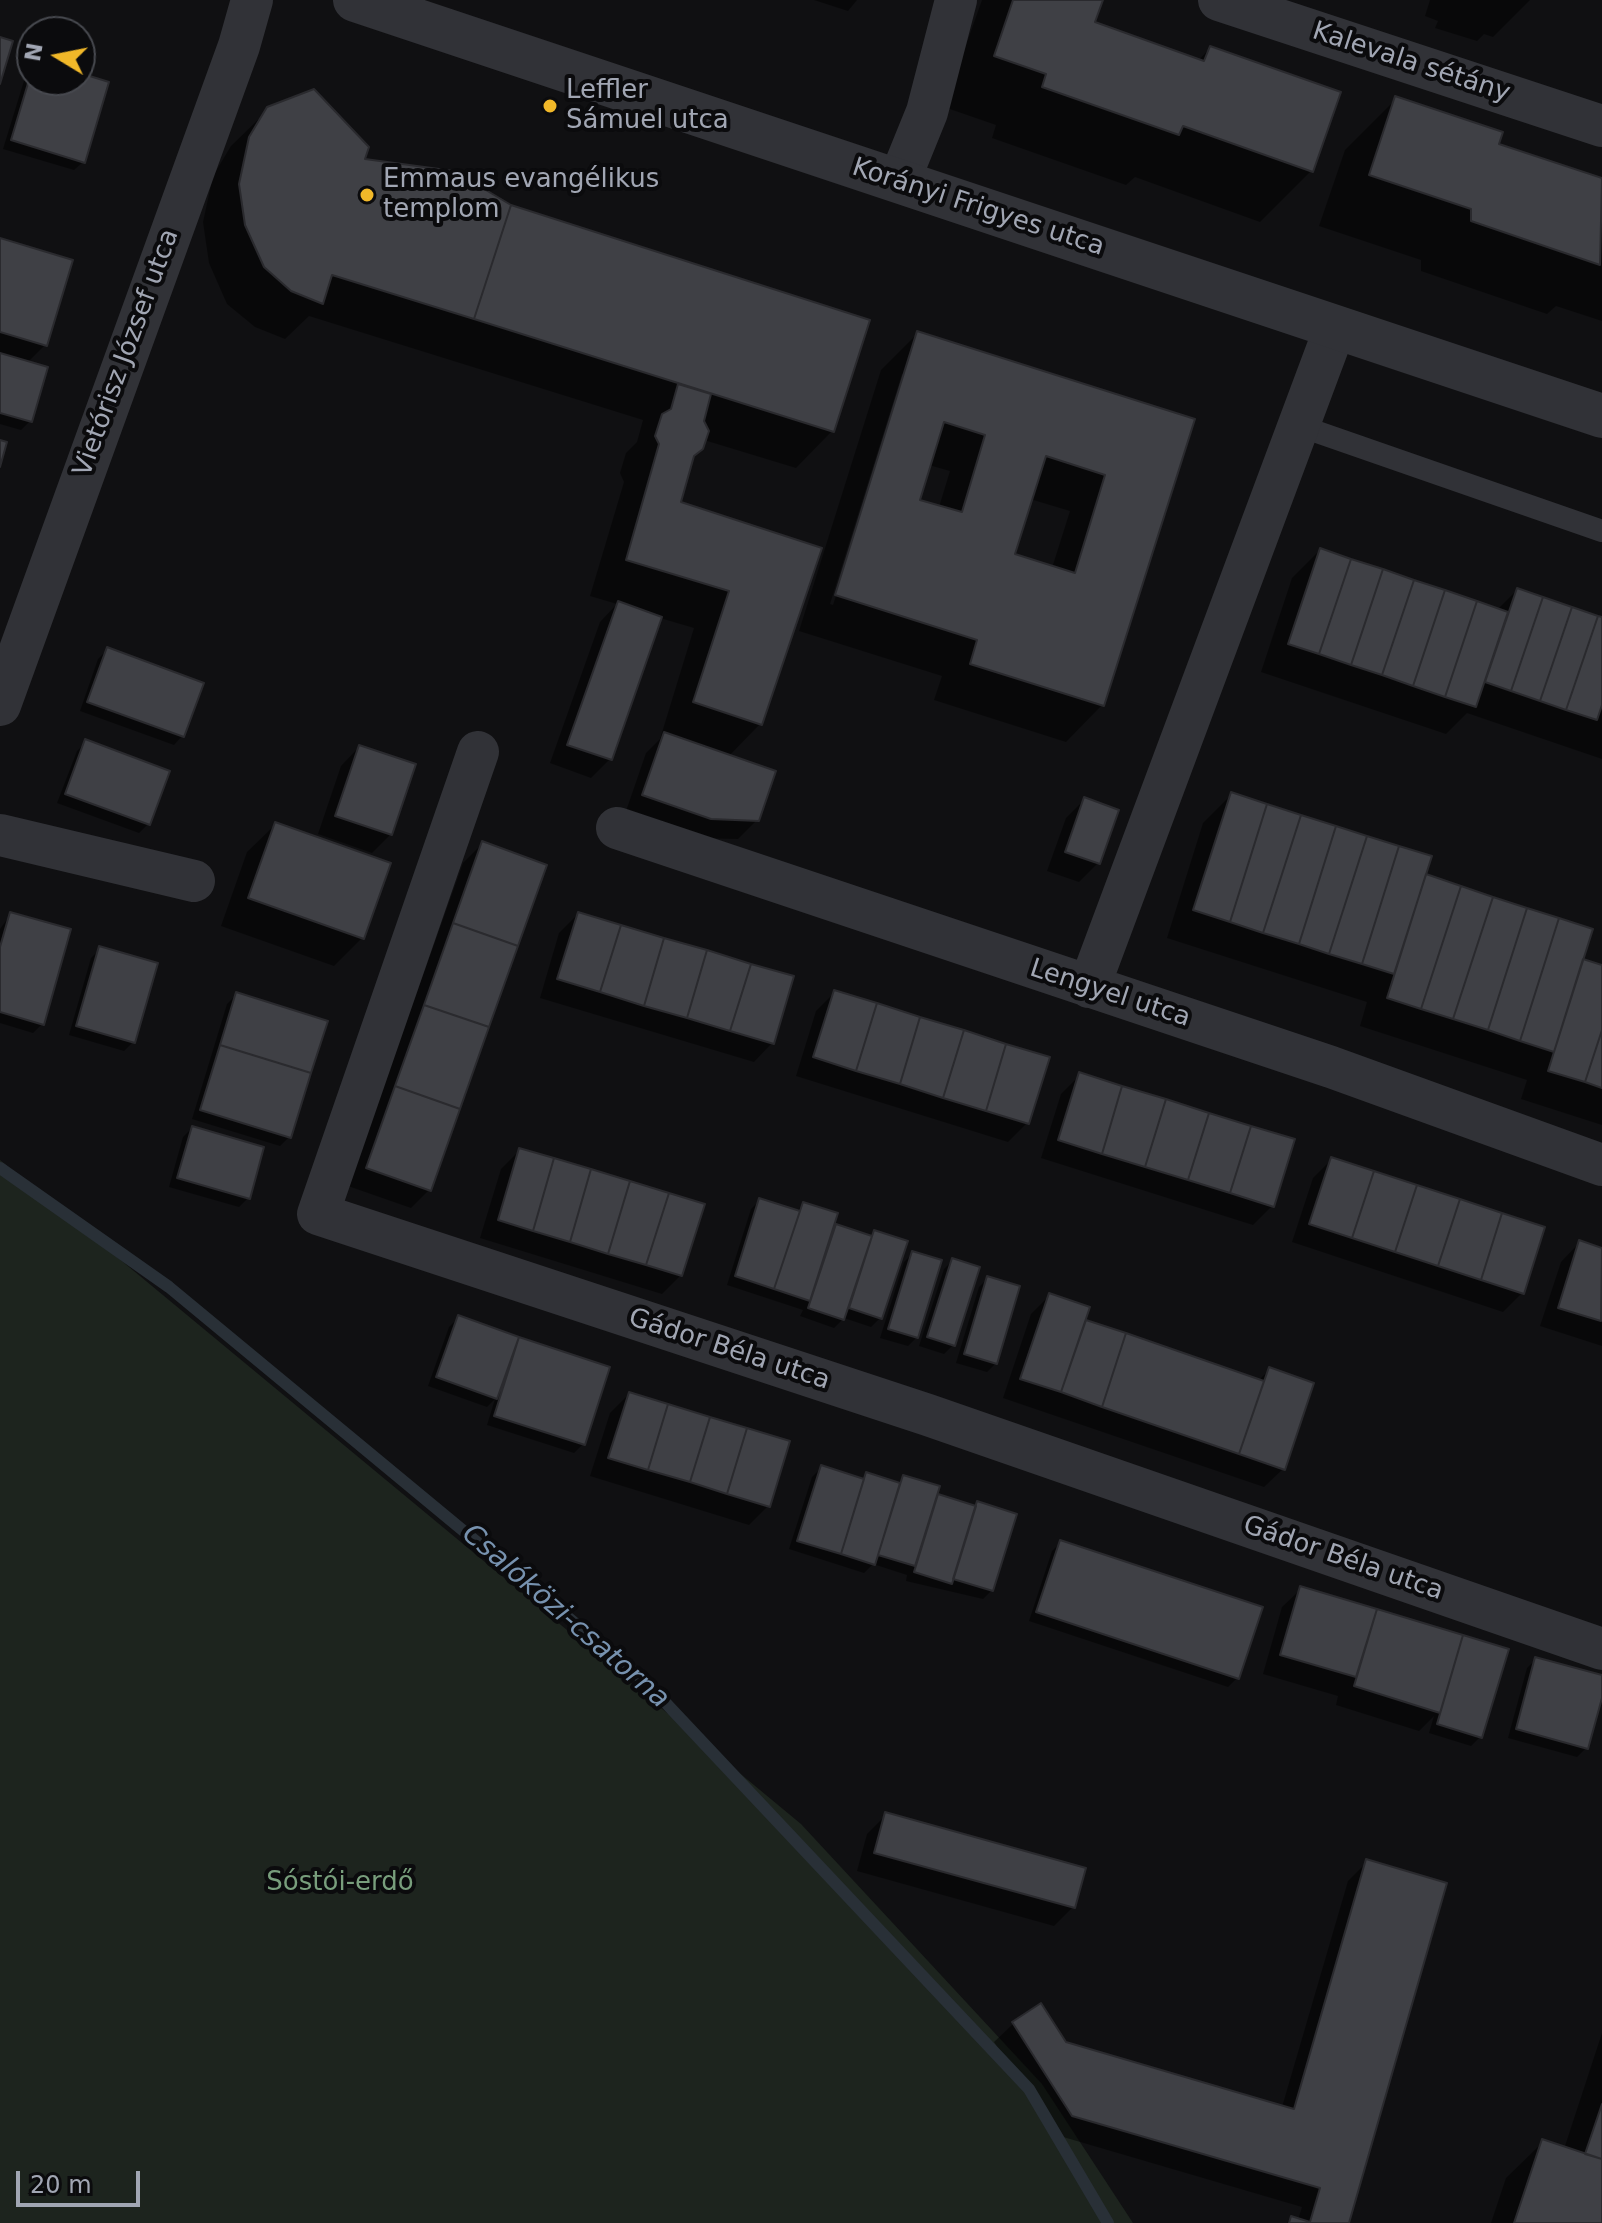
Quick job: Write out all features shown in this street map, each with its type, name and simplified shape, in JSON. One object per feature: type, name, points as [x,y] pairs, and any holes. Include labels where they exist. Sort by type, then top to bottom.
[{"type":"street","name":"Vietórisz József utca","points":[[0,705],[239,46],[252,0]]},
{"type":"street","name":"Korányi Frigyes utca","points":[[355,0],[1602,416]]},
{"type":"street","points":[[899,181],[927,112],[956,0]]},
{"type":"street","name":"Kalevala sétány","points":[[1219,0],[1602,126]]},
{"type":"street","points":[[1089,987],[1335,328]]},
{"type":"street","name":"Gádor Béla utca","points":[[478,752],[318,1214],[928,1415],[1602,1649]]},
{"type":"street","name":"Lengyel utca","points":[[617,828],[1331,1067],[1602,1165]]},
{"type":"street","points":[[0,835],[194,881]]},
{"type":"lane","points":[[1300,426],[1602,531]]},
{"type":"green space","name":"Sóstói-erdő","points":[[0,1160],[801,1824],[1042,2084],[1133,2223],[0,2223]]},
{"type":"building","points":[[1013,0],[1103,0],[1095,22],[1204,61],[1210,46],[1341,92],[1313,172],[1183,126],[1179,135],[1042,87],[1046,74],[994,56]]},
{"type":"building","points":[[0,37],[13,41],[0,84]]},
{"type":"building","points":[[96,78],[109,82],[85,163],[11,140],[24,96],[96,96]]},
{"type":"building","name":"Emmaus evangélikus templom","points":[[314,89],[369,147],[365,159],[454,171],[511,205],[474,319],[332,275],[323,304],[291,291],[264,267],[245,225],[239,184],[249,137],[267,107]]},
{"type":"building","points":[[1395,96],[1503,132],[1499,144],[1602,178],[1600,265],[1471,221],[1471,209],[1369,175]]},
{"type":"building","points":[[511,205],[870,320],[834,432],[474,319]]},
{"type":"building","points":[[0,238],[73,260],[47,346],[0,332]]},
{"type":"building","points":[[917,331],[1195,419],[1104,706],[970,664],[977,640],[835,595]],"holes":[[[944,422],[985,435],[962,512],[920,500]],[[1046,456],[1105,475],[1075,573],[1015,554]]]},
{"type":"building","points":[[0,353],[48,367],[32,422],[0,413]]},
{"type":"building","points":[[678,384],[711,394],[704,421],[709,431],[703,449],[694,456],[681,502],[822,548],[762,725],[693,702],[729,591],[626,560],[659,444],[655,436],[662,414],[671,409]]},
{"type":"building","points":[[0,440],[7,442],[0,467]]},
{"type":"building","points":[[1320,548],[1351,559],[1319,654],[1288,644]]},
{"type":"building","points":[[1351,559],[1383,569],[1351,665],[1319,654]]},
{"type":"building","points":[[1383,569],[1414,580],[1382,675],[1351,665]]},
{"type":"building","points":[[1414,580],[1445,590],[1413,686],[1382,675]]},
{"type":"building","points":[[1517,588],[1543,597],[1511,691],[1485,682]]},
{"type":"building","points":[[1445,590],[1477,601],[1445,697],[1413,686]]},
{"type":"building","points":[[1543,597],[1572,607],[1540,701],[1511,691]]},
{"type":"building","points":[[618,601],[662,617],[612,760],[567,745]]},
{"type":"building","points":[[1477,601],[1508,612],[1476,707],[1445,697]]},
{"type":"building","points":[[1572,607],[1598,616],[1566,710],[1540,701]]},
{"type":"building","points":[[1598,616],[1602,617],[1602,705],[1597,720],[1566,710]]},
{"type":"building","points":[[107,647],[204,683],[184,737],[87,702]]},
{"type":"building","points":[[664,732],[776,771],[759,821],[711,819],[642,795]]},
{"type":"building","points":[[85,739],[170,771],[150,825],[65,794]]},
{"type":"building","points":[[359,745],[416,764],[392,835],[335,816]]},
{"type":"building","points":[[1231,792],[1267,804],[1230,922],[1193,910]]},
{"type":"building","points":[[1084,797],[1119,810],[1100,864],[1065,852]]},
{"type":"building","points":[[1267,804],[1301,815],[1263,933],[1230,922]]},
{"type":"building","points":[[1301,815],[1336,826],[1299,944],[1263,933]]},
{"type":"building","points":[[275,822],[391,863],[364,939],[248,898]]},
{"type":"building","points":[[1336,826],[1367,836],[1329,954],[1299,944]]},
{"type":"building","points":[[1367,836],[1399,846],[1362,964],[1329,954]]},
{"type":"building","points":[[482,841],[547,865],[518,946],[453,923]]},
{"type":"building","points":[[1399,846],[1432,856],[1394,974],[1362,964]]},
{"type":"building","points":[[1426,874],[1461,886],[1421,1009],[1387,998]]},
{"type":"building","points":[[1461,886],[1493,897],[1453,1019],[1421,1009]]},
{"type":"building","points":[[1493,897],[1527,908],[1488,1030],[1453,1019]]},
{"type":"building","points":[[1527,908],[1559,918],[1520,1041],[1488,1030]]},
{"type":"building","points":[[10,912],[71,929],[44,1025],[0,1012],[0,947]]},
{"type":"building","points":[[578,912],[621,925],[600,992],[557,979]]},
{"type":"building","points":[[1559,918],[1593,929],[1554,1052],[1520,1041]]},
{"type":"building","points":[[453,923],[518,946],[489,1027],[424,1005]]},
{"type":"building","points":[[621,925],[664,938],[644,1006],[600,992]]},
{"type":"building","points":[[664,938],[707,950],[687,1018],[644,1006]]},
{"type":"building","points":[[99,946],[158,963],[135,1043],[76,1026]]},
{"type":"building","points":[[707,950],[751,964],[730,1031],[687,1018]]},
{"type":"building","points":[[1583,959],[1602,965],[1602,1030],[1585,1082],[1548,1071]]},
{"type":"building","points":[[751,964],[794,976],[774,1044],[730,1031]]},
{"type":"building","points":[[834,990],[877,1003],[856,1071],[813,1057]]},
{"type":"building","points":[[236,992],[328,1021],[311,1073],[220,1045]]},
{"type":"building","points":[[877,1003],[920,1017],[900,1084],[856,1071]]},
{"type":"building","points":[[424,1005],[489,1027],[460,1109],[395,1086]]},
{"type":"building","points":[[920,1017],[964,1030],[943,1098],[900,1084]]},
{"type":"building","points":[[964,1030],[1006,1044],[986,1111],[943,1098]]},
{"type":"building","points":[[1602,1030],[1602,1088],[1585,1082]]},
{"type":"building","points":[[1006,1044],[1050,1057],[1029,1124],[986,1111]]},
{"type":"building","points":[[220,1045],[311,1073],[291,1138],[200,1110]]},
{"type":"building","points":[[1079,1072],[1122,1086],[1102,1154],[1058,1140]]},
{"type":"building","points":[[395,1086],[460,1109],[431,1191],[366,1168]]},
{"type":"building","points":[[1122,1086],[1166,1099],[1145,1167],[1102,1154]]},
{"type":"building","points":[[1166,1099],[1209,1113],[1188,1180],[1145,1167]]},
{"type":"building","points":[[1209,1113],[1251,1126],[1230,1193],[1188,1180]]},
{"type":"building","points":[[192,1126],[264,1147],[250,1199],[177,1178]]},
{"type":"building","points":[[1251,1126],[1295,1139],[1274,1207],[1230,1193]]},
{"type":"building","points":[[519,1148],[554,1158],[533,1231],[498,1220]]},
{"type":"building","points":[[1331,1157],[1374,1171],[1352,1238],[1309,1224]]},
{"type":"building","points":[[554,1158],[591,1169],[570,1242],[533,1231]]},
{"type":"building","points":[[591,1169],[630,1181],[608,1254],[570,1242]]},
{"type":"building","points":[[1374,1171],[1417,1185],[1395,1252],[1352,1238]]},
{"type":"building","points":[[630,1181],[669,1193],[646,1265],[608,1254]]},
{"type":"building","points":[[1417,1185],[1460,1199],[1438,1266],[1395,1252]]},
{"type":"building","points":[[669,1193],[705,1204],[682,1276],[646,1265]]},
{"type":"building","points":[[759,1198],[800,1211],[774,1289],[735,1276]]},
{"type":"building","points":[[1460,1199],[1502,1213],[1481,1280],[1438,1266]]},
{"type":"building","points":[[803,1202],[838,1213],[810,1301],[774,1289]]},
{"type":"building","points":[[1502,1213],[1545,1227],[1524,1294],[1481,1280]]},
{"type":"building","points":[[836,1224],[872,1236],[844,1320],[808,1308]]},
{"type":"building","points":[[874,1230],[908,1241],[882,1319],[849,1308]]},
{"type":"building","points":[[1579,1240],[1602,1248],[1601,1321],[1558,1308]]},
{"type":"building","points":[[912,1251],[942,1260],[918,1338],[888,1329]]},
{"type":"building","points":[[952,1258],[980,1267],[955,1346],[927,1337]]},
{"type":"building","points":[[987,1276],[1020,1286],[997,1364],[964,1354]]},
{"type":"building","points":[[1049,1293],[1090,1307],[1061,1392],[1020,1379]]},
{"type":"building","points":[[458,1315],[519,1337],[497,1399],[436,1377]]},
{"type":"building","points":[[1086,1320],[1126,1333],[1102,1407],[1061,1392]]},
{"type":"building","points":[[1126,1333],[1264,1381],[1239,1454],[1102,1407]]},
{"type":"building","points":[[519,1337],[610,1367],[585,1445],[494,1416]]},
{"type":"building","points":[[1269,1367],[1314,1383],[1285,1470],[1239,1454]]},
{"type":"building","points":[[629,1392],[668,1404],[648,1470],[608,1458]]},
{"type":"building","points":[[668,1404],[710,1417],[690,1482],[648,1470]]},
{"type":"building","points":[[710,1417],[747,1428],[727,1494],[690,1482]]},
{"type":"building","points":[[747,1428],[790,1441],[770,1507],[727,1494]]},
{"type":"building","points":[[821,1465],[864,1479],[841,1554],[797,1541]]},
{"type":"building","points":[[866,1472],[900,1483],[875,1565],[841,1554]]},
{"type":"building","points":[[903,1475],[940,1486],[915,1566],[878,1555]]},
{"type":"building","points":[[938,1494],[976,1506],[952,1584],[914,1572]]},
{"type":"building","points":[[977,1501],[1017,1514],[993,1591],[953,1579]]},
{"type":"building","points":[[1060,1540],[1263,1607],[1239,1679],[1036,1612]]},
{"type":"building","points":[[1300,1586],[1377,1609],[1356,1677],[1280,1655]]},
{"type":"building","points":[[1377,1609],[1463,1635],[1440,1713],[1354,1686]]},
{"type":"building","points":[[1463,1635],[1509,1649],[1482,1738],[1437,1724]]},
{"type":"building","points":[[1535,1657],[1602,1675],[1602,1698],[1588,1749],[1516,1729]]},
{"type":"building","points":[[885,1812],[1086,1868],[1075,1908],[874,1853]]},
{"type":"building","points":[[1366,1859],[1447,1883],[1349,2223],[1289,2223],[1291,2216],[1310,2222],[1320,2188],[1072,2116],[1012,2022],[1041,2003],[1066,2042],[1294,2109]]},
{"type":"building","points":[[1602,2104],[1602,2159],[1585,2154]]},
{"type":"building","points":[[1542,2139],[1602,2159],[1602,2223],[1514,2223]]},
{"type":"waterway","name":"Csalóközi-csatorna","points":[[0,1168],[169,1287],[646,1682],[1029,2089],[1108,2223]]},
{"type":"place","name":"Leffler Sámuel utca","points":[[550,106]]},
{"type":"place","name":"Emmaus evangélikus templom","points":[[367,195]]}]
